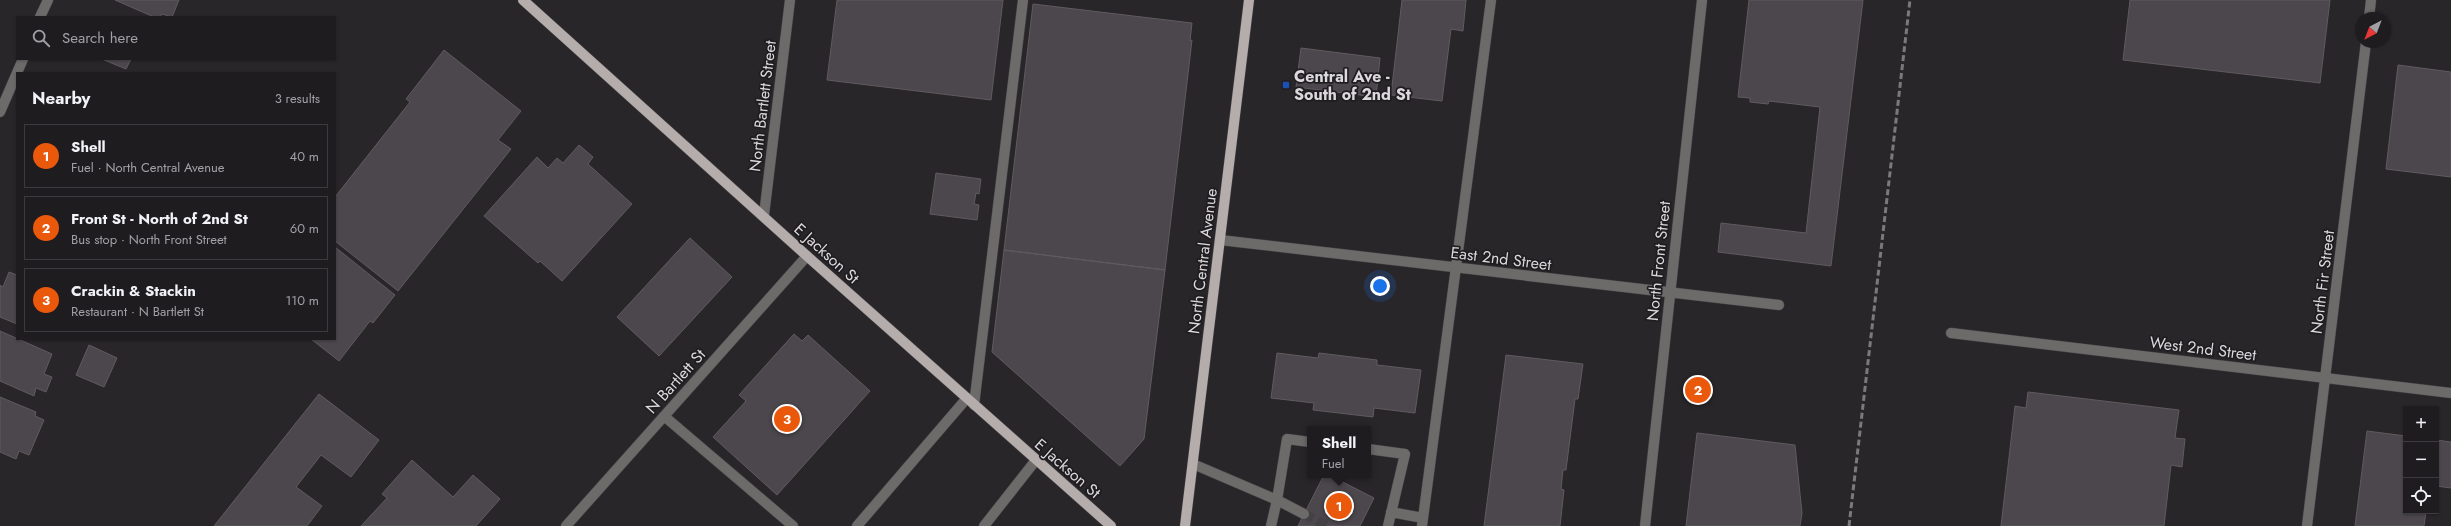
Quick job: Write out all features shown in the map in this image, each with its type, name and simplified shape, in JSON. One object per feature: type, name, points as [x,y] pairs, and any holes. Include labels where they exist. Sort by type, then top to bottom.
[{"type":"main road","name":"E Jackson St","points":[[523,0],[764,215],[807,256],[1111,526]]},
{"type":"main road","name":"North Central Avenue","points":[[1185,526],[1249,0]]},
{"type":"street","points":[[40,16],[48,0]]},
{"type":"street","name":"North Bartlett Street","points":[[764,215],[790,0]]},
{"type":"street","points":[[857,526],[971,401],[1022,0]]},
{"type":"street","points":[[1391,512],[1423,522],[1491,0]]},
{"type":"street","name":"North Front Street","points":[[1645,526],[1669,292],[1702,0]]},
{"type":"street","points":[[2370,12],[2371,0]]},
{"type":"street","name":"North Fir Street","points":[[2307,526],[2365,48]]},
{"type":"street","points":[[17,72],[23,60]]},
{"type":"street","points":[[0,112],[16,75]]},
{"type":"street","name":"East 2nd Street","points":[[1220,240],[1779,305]]},
{"type":"street","name":"N Bartlett St","points":[[566,526],[807,256]]},
{"type":"street","name":"West 2nd Street","points":[[1951,333],[2451,393]]},
{"type":"street","points":[[664,416],[793,526]]},
{"type":"street","points":[[1271,526],[1287,439],[1307,442]]},
{"type":"street","points":[[1371,450],[1405,454],[1388,526]]},
{"type":"street","points":[[984,526],[1036,460]]},
{"type":"street","points":[[1193,464],[1277,500],[1304,514]]},
{"type":"building","points":[[115,0],[179,0],[172,16],[162,14],[161,16],[152,16]]},
{"type":"building","points":[[837,0],[1003,0],[991,100],[827,80]]},
{"type":"building","points":[[1402,0],[1466,0],[1463,31],[1451,29],[1442,101],[1391,95]]},
{"type":"building","points":[[1749,0],[1863,0],[1831,266],[1718,252],[1721,223],[1806,233],[1820,107],[1769,101],[1768,104],[1750,102],[1750,98],[1738,97]]},
{"type":"building","points":[[2130,0],[2330,0],[2320,83],[2123,60]]},
{"type":"building","points":[[1033,4],[1192,23],[1190,41],[1192,40],[1165,270],[1004,250]]},
{"type":"building","points":[[1301,48],[1380,58],[1376,97],[1296,87]]},
{"type":"building","points":[[444,50],[521,111],[498,140],[511,149],[398,291],[336,242],[336,196],[410,102],[406,99]]},
{"type":"building","points":[[104,60],[130,60],[126,69]]},
{"type":"building","points":[[2398,65],[2451,72],[2451,177],[2386,169]]},
{"type":"building","points":[[579,145],[593,157],[588,164],[632,204],[562,281],[540,261],[538,263],[484,216],[537,157],[548,168],[557,158],[563,163]]},
{"type":"building","points":[[936,173],[981,179],[979,194],[976,193],[974,204],[979,205],[977,220],[930,214]]},
{"type":"building","points":[[690,238],[732,277],[659,356],[617,317]]},
{"type":"building","points":[[336,248],[395,295],[373,323],[370,321],[339,361],[312,340],[336,340]]},
{"type":"building","points":[[1004,250],[1165,270],[1144,439],[1120,466],[992,352]]},
{"type":"building","points":[[9,272],[16,275],[16,324],[0,317],[0,285],[3,287]]},
{"type":"building","points":[[0,331],[16,338],[16,340],[20,340],[52,354],[44,374],[52,377],[46,392],[36,388],[34,396],[0,381]]},
{"type":"building","points":[[794,334],[802,341],[808,335],[870,391],[777,495],[713,437],[746,401],[739,395]]},
{"type":"building","points":[[89,345],[117,358],[104,387],[76,375]]},
{"type":"building","points":[[1277,353],[1318,358],[1319,353],[1377,360],[1377,365],[1421,370],[1415,413],[1374,408],[1373,417],[1313,410],[1314,403],[1271,398]]},
{"type":"building","points":[[1506,355],[1583,364],[1578,399],[1575,399],[1566,470],[1563,470],[1561,489],[1564,490],[1560,526],[1484,526]]},
{"type":"building","points":[[2028,392],[2179,410],[2175,438],[2185,439],[2182,467],[2171,465],[2164,526],[2001,526],[2015,406],[2026,408]]},
{"type":"building","points":[[319,394],[379,440],[351,477],[321,455],[296,487],[322,506],[307,526],[214,526]]},
{"type":"building","points":[[0,397],[36,412],[35,416],[44,420],[29,455],[19,451],[16,459],[0,452]]},
{"type":"building","points":[[2367,431],[2403,436],[2403,514],[2426,514],[2424,526],[2355,526]]},
{"type":"building","points":[[1697,433],[1795,445],[1802,513],[1800,526],[1686,526]]},
{"type":"building","points":[[2439,440],[2451,442],[2451,488],[2439,486]]},
{"type":"building","points":[[412,460],[453,497],[473,475],[500,499],[476,526],[361,526],[387,498],[382,494]]},
{"type":"building","points":[[1322,478],[1335,478],[1374,498],[1360,526],[1298,526]]},
{"type":"tunnel","points":[[1304,514],[1327,526]]},
{"type":"railway","points":[[1849,526],[1910,0]]},
{"type":"place","name":"Central Ave - South of 2nd St","points":[[1286,85]]},
{"type":"place","name":"Front St - North of 2nd St","points":[[1698,390]]},
{"type":"place","name":"Crackin & Stackin","points":[[787,419]]},
{"type":"place","name":"Shell","points":[[1339,506]]}]
